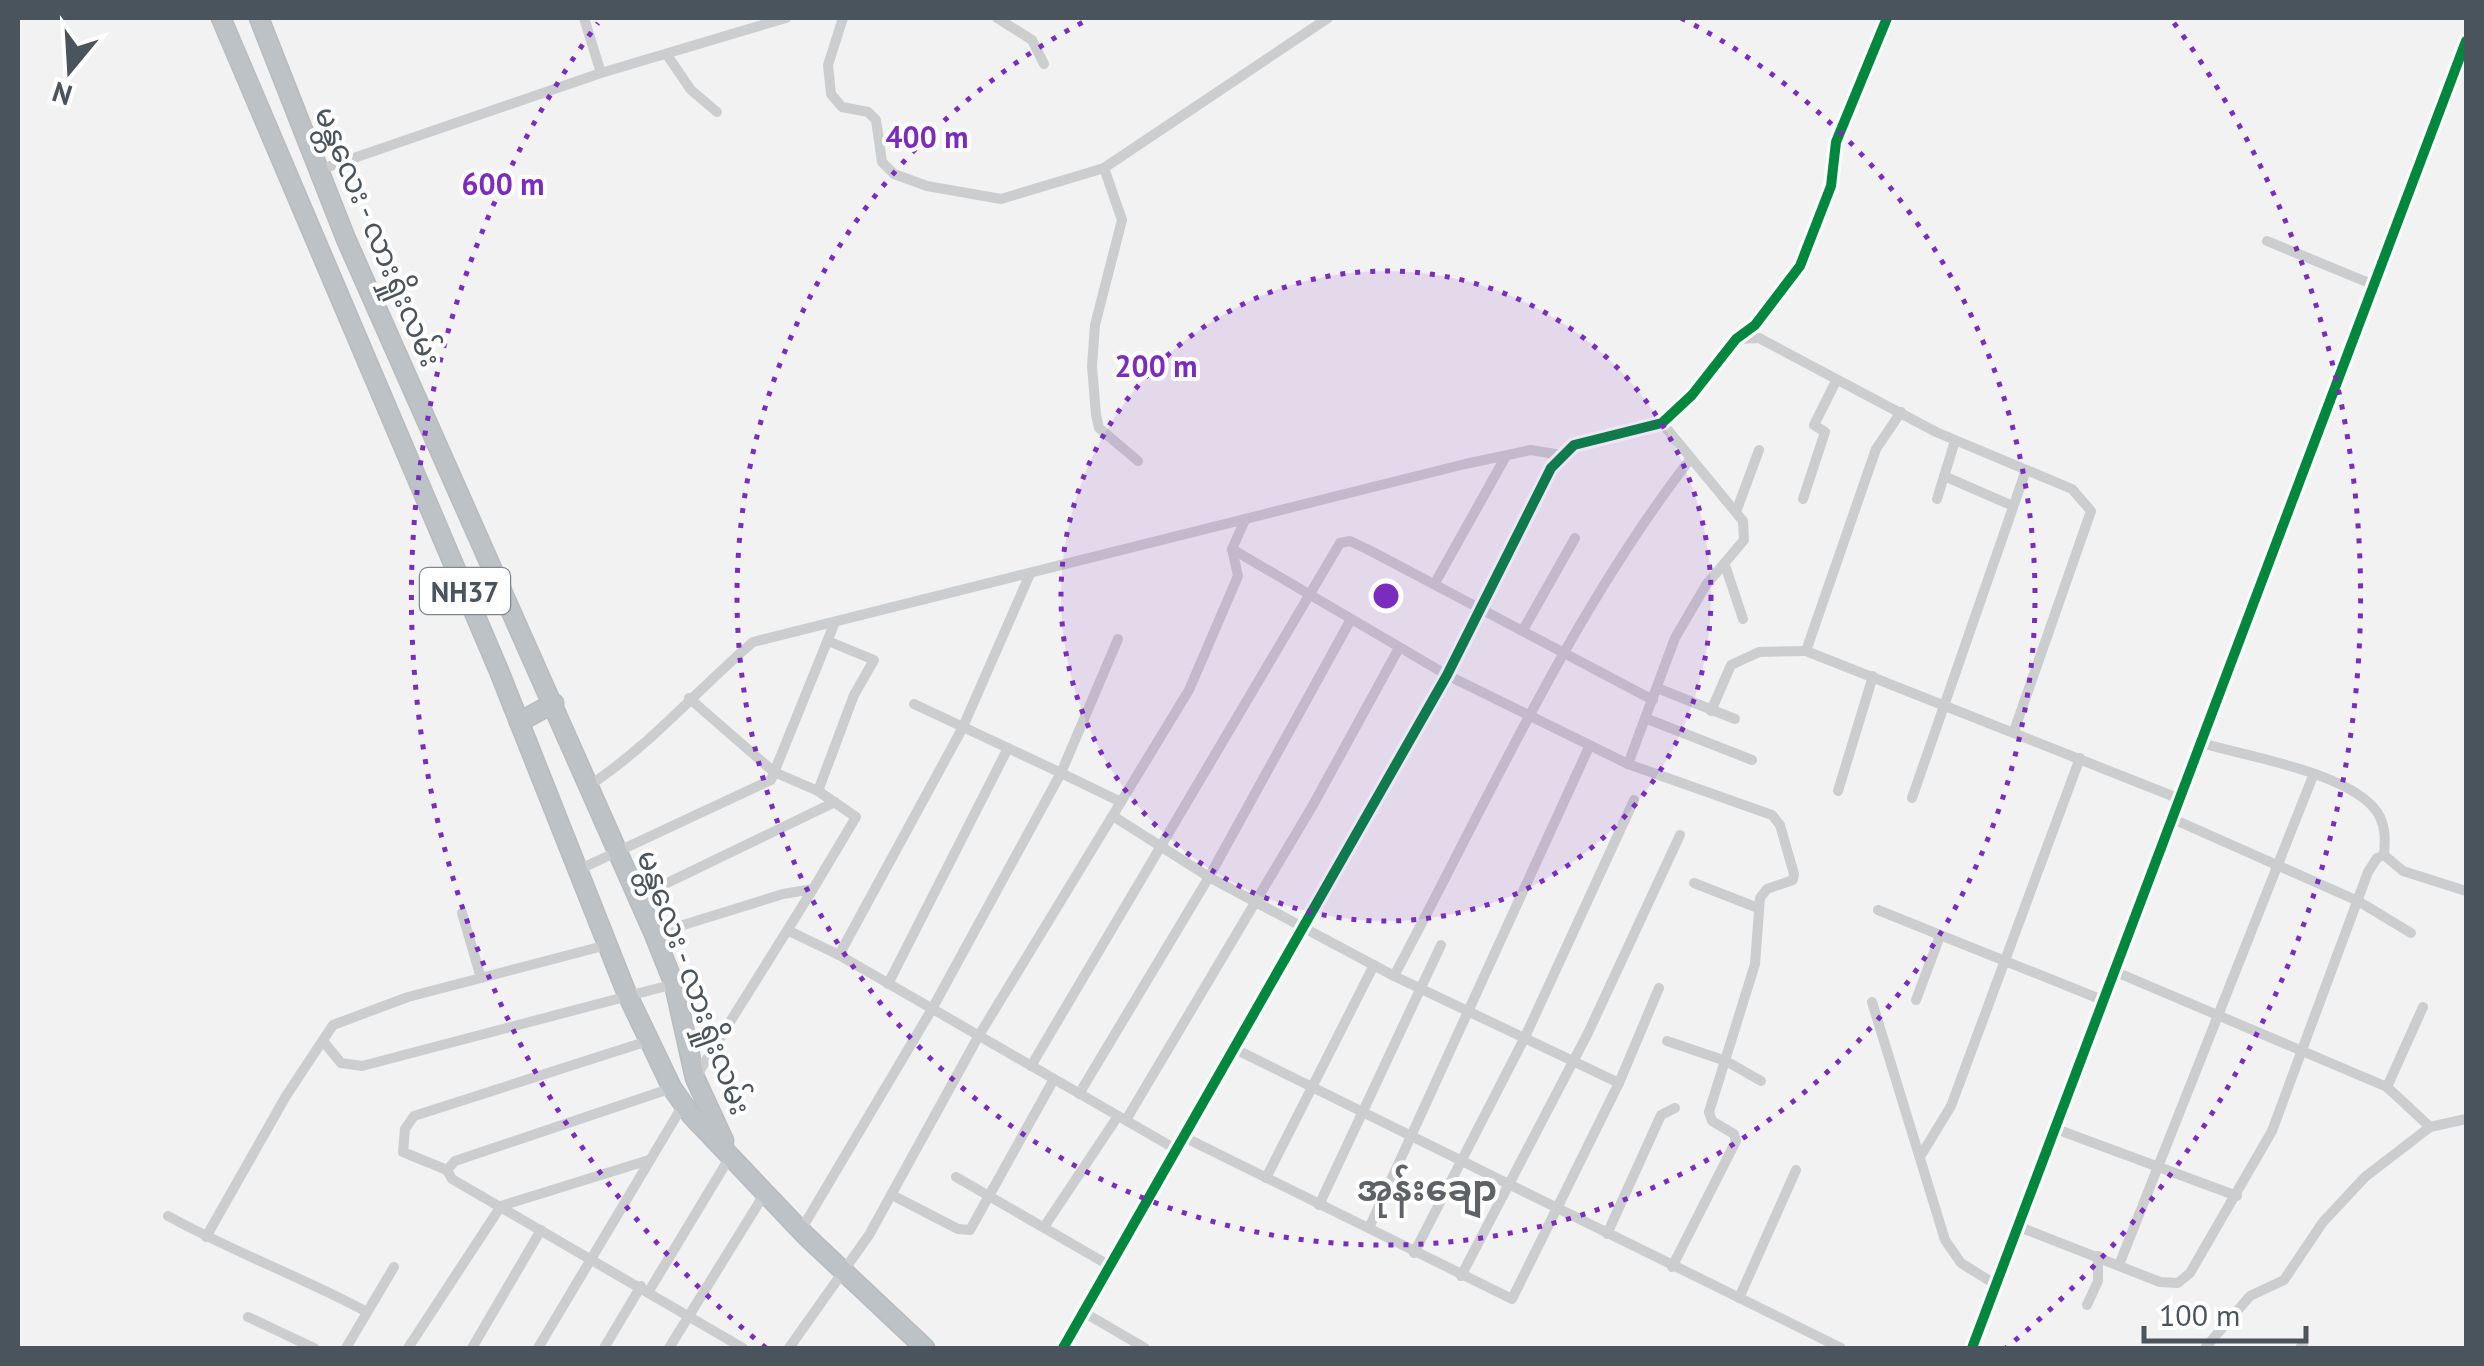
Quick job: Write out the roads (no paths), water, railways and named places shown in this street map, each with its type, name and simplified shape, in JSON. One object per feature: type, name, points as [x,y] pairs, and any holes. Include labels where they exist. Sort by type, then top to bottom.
[{"type":"highway","name":"မန္တလေး - လားရှိုးလမ်း","points":[[221,18],[519,722],[626,994],[672,1088],[729,1153]]},
{"type":"highway","name":"မန္တလေး - လားရှိုးလမ်း","points":[[260,18],[319,170],[654,934],[674,984],[696,1078],[729,1153]]},
{"type":"highway","points":[[519,722],[554,703]]},
{"type":"highway","name":"NH37","points":[[729,1153],[841,1271],[926,1348]]},
{"type":"street","points":[[584,18],[601,74]]},
{"type":"street","points":[[319,170],[601,74],[786,18]]},
{"type":"street","points":[[843,18],[828,65],[830,94],[842,107],[868,112],[876,120],[882,162],[894,174],[927,186],[1001,199],[1104,168],[1328,18]]},
{"type":"street","points":[[997,18],[1032,40],[1044,64]]},
{"type":"street","points":[[1063,1348],[1180,1151],[1447,674],[1561,455],[1595,437],[1662,424],[1692,395],[1736,339],[1754,324],[1807,251],[1830,186],[1836,142],[1886,18]]},
{"type":"street","points":[[1972,1348],[2022,1228],[2466,41]]},
{"type":"street","points":[[667,55],[691,90],[718,112]]},
{"type":"street","points":[[1104,168],[1122,220],[1095,324],[1096,415],[1098,428],[1138,460]]},
{"type":"street","points":[[2267,242],[2374,285]]},
{"type":"street","points":[[1754,324],[1759,338]]},
{"type":"street","points":[[1736,339],[1759,338],[1955,442],[1969,443],[2072,489],[2091,511],[2014,731]]},
{"type":"street","points":[[1804,499],[1825,432],[1814,425],[1836,381]]},
{"type":"street","points":[[1806,651],[1876,449],[1901,412]]},
{"type":"street","points":[[1628,764],[1692,607],[1744,540],[1743,521],[1662,424]]},
{"type":"street","points":[[1938,499],[1955,442]]},
{"type":"street","points":[[590,785],[672,722],[689,698],[753,642],[1531,450],[1561,455]]},
{"type":"street","points":[[1736,512],[1759,450]]},
{"type":"street","points":[[1434,582],[1506,456]]},
{"type":"street","points":[[1394,976],[1565,654],[1624,554],[1691,458]]},
{"type":"street","points":[[1912,798],[1942,702],[2026,470]]},
{"type":"street","points":[[1944,476],[2013,506]]},
{"type":"street","points":[[789,1348],[892,1196],[978,1037],[1162,739],[1218,630],[1238,576],[1232,549],[1245,518]]},
{"type":"street","points":[[1523,630],[1575,538]]},
{"type":"street","points":[[1030,1066],[1340,543],[1350,540],[1565,654],[1655,694],[1735,719]]},
{"type":"street","points":[[1232,549],[1350,620],[1531,720],[1628,764],[1772,815],[1780,825],[1793,880],[1767,890],[1758,908],[1755,964],[1709,1112],[1736,1141],[1672,1267]]},
{"type":"street","points":[[1725,565],[1742,619]]},
{"type":"street","points":[[839,954],[962,729],[1030,574]]},
{"type":"street","points":[[1079,1094],[1209,877],[1350,620]]},
{"type":"street","points":[[578,870],[693,820],[772,780],[836,622]]},
{"type":"street","points":[[801,1230],[932,1010],[1061,773],[1118,639]]},
{"type":"street","points":[[818,791],[854,695],[874,660],[828,641]]},
{"type":"street","points":[[1044,1228],[1122,1118],[1255,902],[1399,648]]},
{"type":"street","points":[[1711,711],[1730,665],[1759,652],[1806,651],[2180,799]]},
{"type":"street","points":[[1838,791],[1873,676]]},
{"type":"street","points":[[689,698],[774,772],[818,791],[856,817],[696,1078]]},
{"type":"street","points":[[914,704],[1121,802]]},
{"type":"street","points":[[1645,718],[1752,760]]},
{"type":"street","points":[[2201,743],[2313,776],[2363,796],[2379,814],[2386,833],[2384,856]]},
{"type":"street","points":[[1369,1228],[1589,747]]},
{"type":"street","points":[[888,984],[1008,748]]},
{"type":"street","points":[[1920,1157],[1951,1106],[2080,758]]},
{"type":"street","points":[[2119,1264],[2160,1171],[2313,776]]},
{"type":"street","points":[[1414,1253],[1525,1038],[1634,800]]},
{"type":"street","points":[[638,897],[835,802]]},
{"type":"street","points":[[1112,816],[1209,877],[1394,976],[1619,1083]]},
{"type":"street","points":[[2173,819],[2358,902],[2410,933]]},
{"type":"street","points":[[1461,1276],[1572,1061],[1680,835]]},
{"type":"street","points":[[2384,856],[2403,870],[2466,890]]},
{"type":"street","points":[[2022,1228],[2160,1282],[2178,1283],[2190,1273],[2272,1131],[2368,872],[2377,858],[2384,856]]},
{"type":"street","points":[[1694,883],[1758,908]]},
{"type":"street","points":[[654,934],[783,894],[813,890]]},
{"type":"street","points":[[1878,910],[2105,1002]]},
{"type":"street","points":[[462,913],[481,978]]},
{"type":"street","points":[[789,931],[839,954],[1180,1151]]},
{"type":"street","points":[[1916,1000],[1940,936]]},
{"type":"street","points":[[206,1237],[333,1025],[481,978],[607,946]]},
{"type":"street","points":[[1320,1205],[1441,946]]},
{"type":"street","points":[[1266,1178],[1315,1088],[1374,964]]},
{"type":"street","points":[[2116,972],[2388,1087],[2430,1126]]},
{"type":"street","points":[[323,1040],[341,1063],[362,1066],[674,984]]},
{"type":"street","points":[[1186,1138],[1512,1299],[1619,1083],[1660,988]]},
{"type":"street","points":[[1872,1002],[1945,1240],[1961,1263],[1998,1286]]},
{"type":"street","points":[[2388,1087],[2423,1007]]},
{"type":"street","points":[[648,1041],[414,1116],[406,1129],[404,1152],[447,1170],[452,1179],[645,1288],[738,1347]]},
{"type":"street","points":[[1667,1041],[1726,1061],[1761,1081]]},
{"type":"street","points":[[1235,1048],[1739,1298],[1814,1343],[1840,1348]]},
{"type":"street","points":[[892,1196],[958,1229],[970,1230],[1054,1080]]},
{"type":"street","points":[[447,1170],[455,1161],[672,1088]]},
{"type":"street","points":[[538,1348],[684,1105]]},
{"type":"street","points":[[1607,1234],[1661,1115],[1675,1108]]},
{"type":"street","points":[[2205,1348],[2250,1296],[2271,1290],[2284,1280],[2323,1222],[2365,1177],[2430,1126],[2466,1118]]},
{"type":"street","points":[[2056,1129],[2160,1171],[2237,1196]]},
{"type":"street","points":[[604,1348],[729,1153]]},
{"type":"street","points":[[408,1348],[500,1206],[649,1160]]},
{"type":"street","points":[[1739,1298],[1796,1170]]},
{"type":"street","points":[[956,1177],[1112,1267]]},
{"type":"street","points":[[669,1348],[765,1193]]},
{"type":"street","points":[[168,1216],[367,1312]]},
{"type":"street","points":[[472,1348],[541,1230]]},
{"type":"street","points":[[2087,1305],[2098,1281],[2098,1256]]},
{"type":"street","points":[[346,1348],[394,1267]]},
{"type":"street","points":[[1084,1314],[1145,1348]]},
{"type":"street","points":[[248,1317],[314,1348]]},
{"type":"district","name":"အုန်းချော","points":[[1427,1188]]}]
